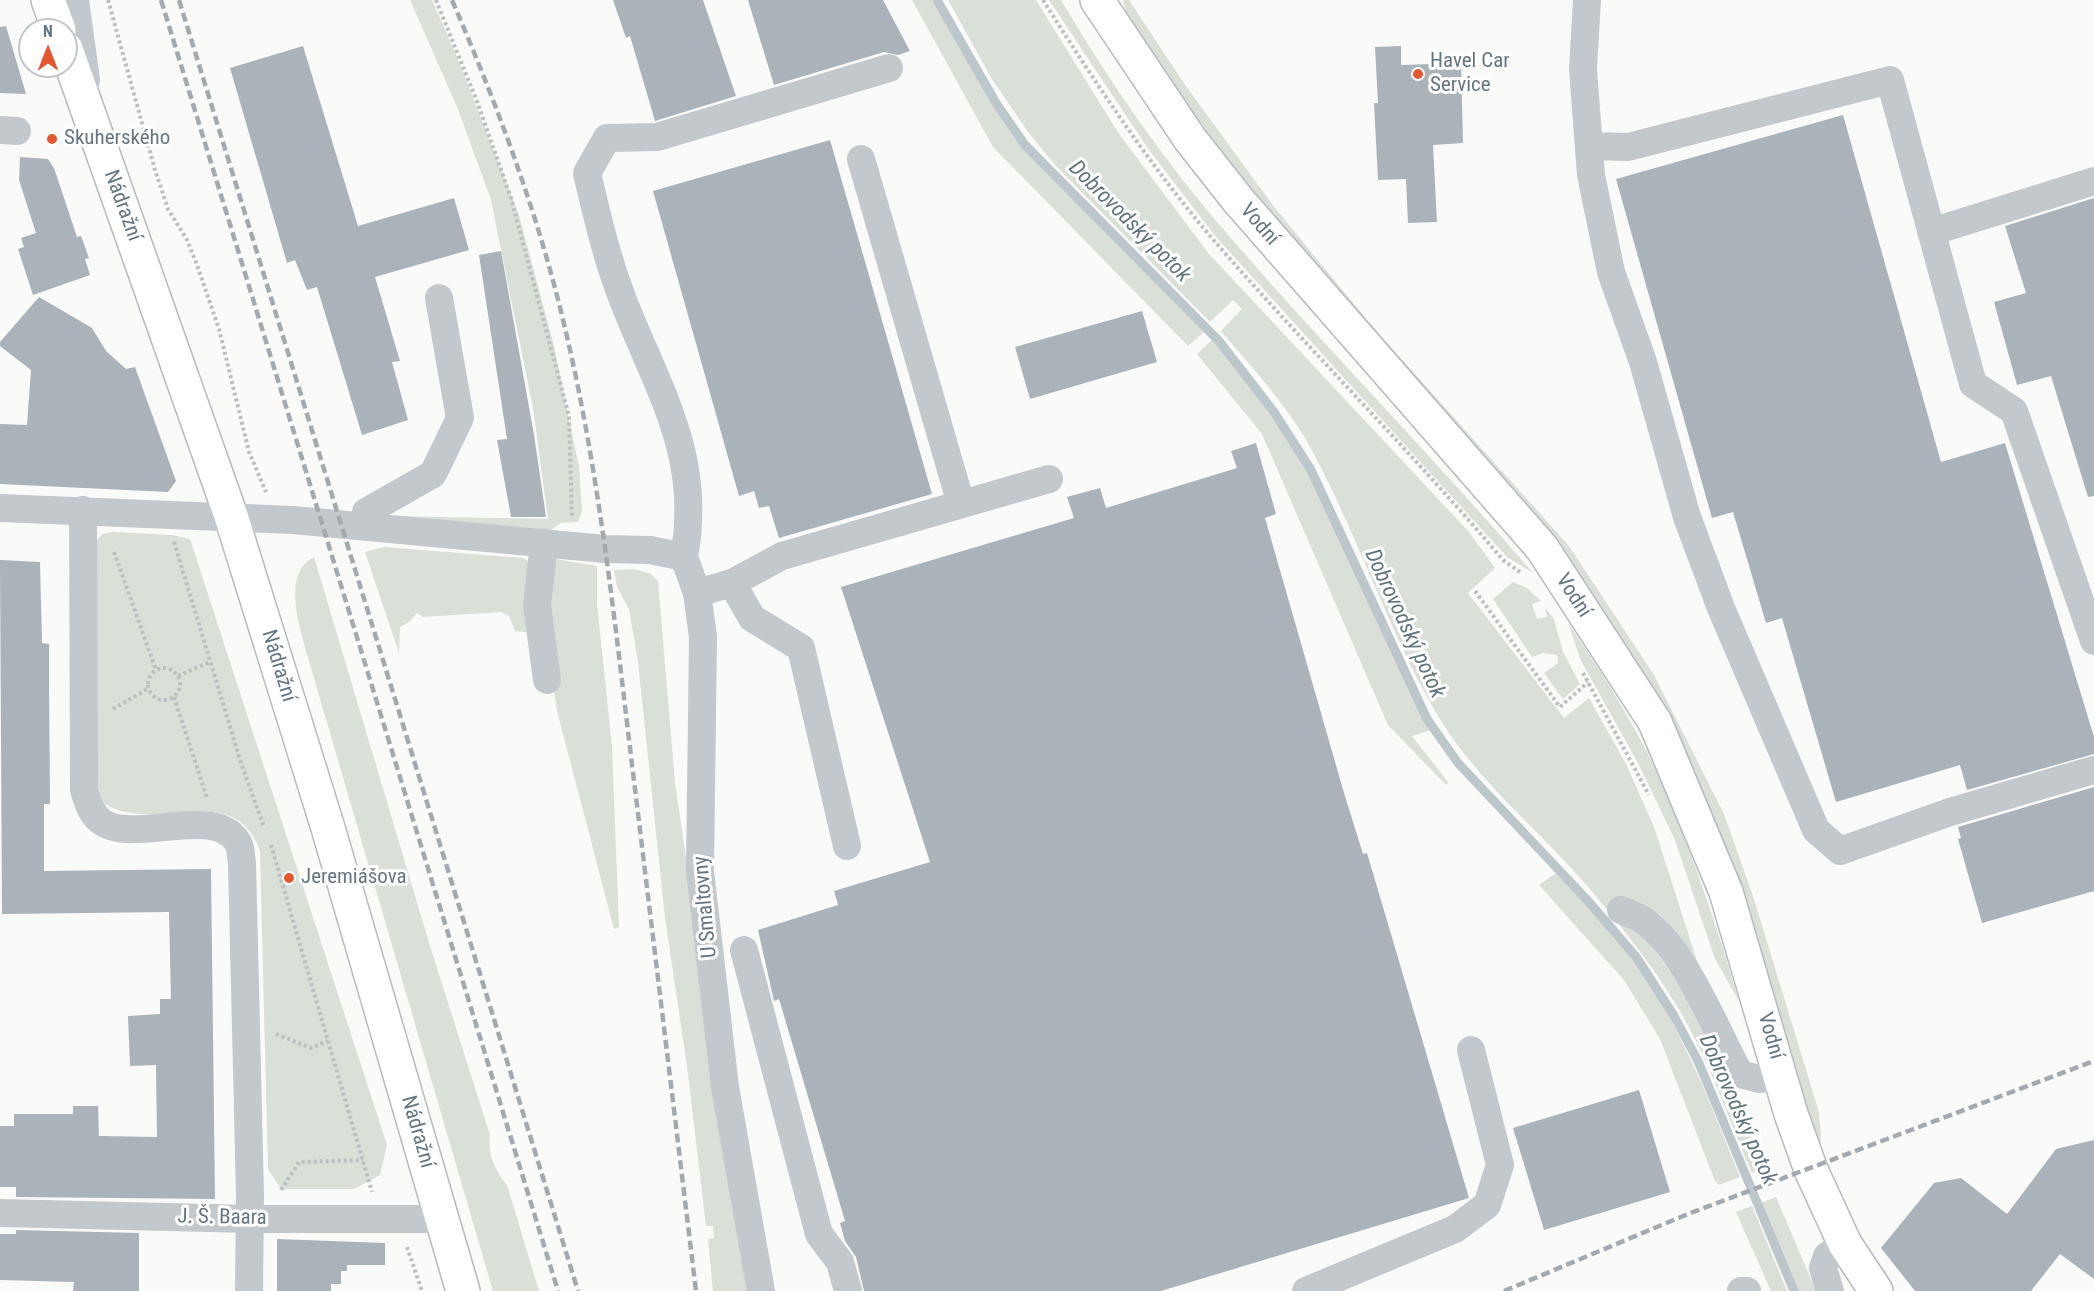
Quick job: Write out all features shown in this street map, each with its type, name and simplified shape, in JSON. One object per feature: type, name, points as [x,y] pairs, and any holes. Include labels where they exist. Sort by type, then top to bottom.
[{"type":"main road","points":[[48,0],[55,18]]},
{"type":"main road","name":"Vodní","points":[[1104,6],[1190,139],[1238,200],[1542,548],[1655,722],[1726,891],[1811,1170],[1845,1244],[1876,1291]]},
{"type":"main road","name":"Nádražní","points":[[76,78],[231,516],[328,828],[464,1291]]},
{"type":"street","points":[[75,0],[93,126]]},
{"type":"street","points":[[1587,0],[1583,69],[1591,175],[1611,272],[1643,362],[1687,517],[1721,608],[1816,830],[1840,851],[1950,812],[2094,770]]},
{"type":"street","points":[[0,508],[231,516],[650,550],[684,557],[690,526],[685,462],[669,406],[623,301],[603,244],[587,173],[607,138],[657,137],[889,68]]},
{"type":"street","points":[[1589,147],[1628,147],[1890,80],[1973,384],[2014,411],[2094,641]]},
{"type":"street","points":[[861,159],[961,504]]},
{"type":"street","points":[[1931,232],[2094,181]]},
{"type":"street","points":[[365,526],[366,512],[433,474],[460,418],[439,298]]},
{"type":"street","points":[[697,593],[732,584],[782,556],[1049,479]]},
{"type":"street","points":[[83,510],[84,790],[90,808],[103,823],[124,828],[210,825],[226,831],[238,844],[242,863],[250,1219],[249,1291]]},
{"type":"street","points":[[547,680],[537,605],[557,544]]},
{"type":"street","name":"U Smaltovny","points":[[684,557],[697,593],[703,637],[700,871],[725,1087],[761,1291]]},
{"type":"street","points":[[732,584],[752,618],[801,648],[847,846]]},
{"type":"street","points":[[1621,910],[1642,920],[1661,937],[1709,1011],[1740,1074],[1759,1079],[1781,1077]]},
{"type":"street","points":[[744,950],[819,1234],[840,1262],[848,1291]]},
{"type":"street","points":[[1306,1291],[1455,1229],[1487,1205],[1500,1165],[1472,1050]]},
{"type":"street","name":"J. Š. Baara","points":[[0,1213],[250,1219],[443,1219]]},
{"type":"street","points":[[1830,1291],[1823,1268],[1827,1256],[1845,1244]]},
{"type":"street","points":[[1741,1291],[1747,1291]]},
{"type":"path","points":[[108,0],[168,209],[187,240],[196,261],[219,329],[249,452]]},
{"type":"path","points":[[436,0],[478,104],[511,198],[569,416],[573,500],[557,544]]},
{"type":"path","points":[[1043,0],[1077,54],[1157,168],[1216,243],[1503,560],[1528,579]]},
{"type":"path","points":[[112,511],[114,555],[156,670]]},
{"type":"path","points":[[1475,591],[1560,707],[1588,682]]},
{"type":"path","points":[[178,676],[210,662]]},
{"type":"path","points":[[156,670],[172,670],[178,676],[180,688],[174,697],[159,699],[149,688],[149,678],[156,670]]},
{"type":"path","points":[[1582,672],[1650,797]]},
{"type":"path","points":[[111,710],[149,688]]},
{"type":"path","points":[[174,697],[210,807],[210,825]]},
{"type":"path","points":[[276,1034],[311,1048],[328,1041]]},
{"type":"path","points":[[278,1195],[299,1162],[363,1160]]},
{"type":"path","points":[[365,1168],[373,1193]]},
{"type":"shaded area","points":[[410,0],[432,0],[455,52],[519,215],[554,346],[579,467],[582,512],[578,522],[561,523],[548,532],[389,516],[548,519],[533,408],[491,200],[458,109]]},
{"type":"shaded area","points":[[912,0],[934,0],[993,105],[1022,146],[1205,331],[1188,346],[993,147]]},
{"type":"shaded area","points":[[948,0],[1036,0],[1119,134],[1209,254],[1469,532],[1495,568],[1468,593],[1564,718],[1589,698],[1626,764],[1654,827],[1699,967],[1660,914],[1642,935],[1663,961],[1697,1017],[1726,1077],[1765,1169],[1752,1173],[1699,1046],[1669,993],[1645,959],[1574,871],[1470,761],[1435,711],[1401,644],[1323,471],[1305,438],[1276,396],[1221,331],[1242,309],[1233,300],[1210,322],[1055,165],[1028,132],[992,79]]},
{"type":"shaded area","points":[[1049,0],[1061,0],[1099,62],[1140,122],[1206,209],[1266,279],[1533,573],[1507,557],[1216,237],[1149,150]]},
{"type":"shaded area","points":[[1123,0],[1129,0],[1183,82],[1272,204],[1320,263],[1380,335],[1569,546],[1654,675],[1724,814],[1754,899],[1818,1109],[1821,1132],[1820,1148],[1746,912],[1703,796],[1677,739],[1628,651],[1560,556],[1335,292],[1255,194],[1142,40],[1127,15]]},
{"type":"shaded area","points":[[1213,339],[1271,415],[1308,471],[1431,730],[1412,736],[1448,782],[1446,785],[1388,725],[1262,434],[1197,354]]},
{"type":"shaded area","points":[[113,532],[172,535],[190,539],[387,1145],[380,1175],[354,1189],[281,1189],[268,1169],[260,851],[248,828],[230,816],[210,812],[140,814],[118,810],[99,799],[92,715],[96,542],[102,534]]},
{"type":"shaded area","points":[[384,547],[523,558],[531,563],[534,633],[515,631],[509,616],[501,612],[423,617],[417,613],[409,622],[400,627],[399,653],[365,552]]},
{"type":"shaded area","points":[[314,557],[430,946],[490,1135],[493,1162],[507,1185],[539,1291],[493,1291],[298,619],[295,589],[298,576],[304,565]]},
{"type":"shaded area","points":[[555,559],[597,566],[597,604],[612,746],[619,927],[614,929],[557,711],[546,635]]},
{"type":"shaded area","points":[[634,569],[651,574],[658,581],[675,783],[750,1291],[713,1291],[708,1239],[714,1238],[713,1226],[706,1226],[687,1066],[665,918],[638,662],[629,609],[617,587],[614,570]]},
{"type":"shaded area","points":[[1513,582],[1527,588],[1541,601],[1532,604],[1537,619],[1547,617],[1545,608],[1554,619],[1563,652],[1580,684],[1563,699],[1544,673],[1558,663],[1557,655],[1543,653],[1532,657],[1493,599]]},
{"type":"shaded area","points":[[1568,623],[1629,719],[1661,782],[1698,874],[1739,1001],[1715,959],[1675,840],[1638,763],[1581,661]]},
{"type":"shaded area","points":[[1556,873],[1613,933],[1648,981],[1679,1035],[1740,1177],[1719,1185],[1715,1181],[1660,1039],[1624,980],[1539,885]]},
{"type":"shaded area","points":[[1776,1197],[1816,1291],[1798,1291],[1760,1203]]},
{"type":"shaded area","points":[[1752,1206],[1787,1291],[1771,1291],[1736,1212]]},
{"type":"building","points":[[613,0],[703,0],[736,96],[655,121],[630,36],[626,38]]},
{"type":"building","points":[[748,0],[883,0],[910,51],[898,55],[884,52],[774,85]]},
{"type":"building","points":[[6,26],[18,67],[18,78],[21,78],[26,94],[0,93],[0,27]]},
{"type":"building","points":[[303,46],[358,226],[454,198],[469,250],[375,277],[400,361],[392,362],[408,420],[362,435],[317,287],[307,290],[295,260],[287,263],[230,68]]},
{"type":"building","points":[[1401,46],[1401,65],[1461,63],[1463,143],[1433,145],[1437,222],[1408,223],[1406,179],[1378,180],[1374,103],[1378,103],[1375,47]]},
{"type":"building","points":[[1843,115],[1941,462],[2005,443],[2094,737],[2094,754],[1967,790],[1960,765],[1836,802],[1782,618],[1766,623],[1733,512],[1712,518],[1616,179]]},
{"type":"building","points":[[830,140],[932,494],[779,538],[769,506],[759,508],[754,491],[739,496],[653,191]]},
{"type":"building","points":[[20,157],[48,159],[54,168],[77,237],[81,236],[89,258],[85,259],[90,275],[33,295],[18,249],[24,247],[21,238],[36,233],[19,180]]},
{"type":"building","points":[[2094,198],[2094,496],[2088,497],[2051,376],[2017,385],[1994,302],[2026,293],[2005,226]]},
{"type":"building","points":[[501,251],[534,435],[546,517],[511,517],[497,440],[507,439],[479,255]]},
{"type":"building","points":[[39,297],[92,328],[106,351],[126,369],[135,367],[176,481],[168,492],[0,484],[0,424],[27,425],[31,370],[0,346],[0,342]]},
{"type":"building","points":[[1142,311],[1157,362],[1030,399],[1015,347]]},
{"type":"building","points":[[1256,443],[1276,514],[1265,518],[1344,793],[1363,854],[1367,853],[1469,1198],[1161,1291],[864,1291],[856,1257],[845,1241],[840,1223],[845,1221],[779,999],[774,1001],[758,930],[838,905],[834,891],[930,862],[841,587],[1074,518],[1067,497],[1100,488],[1106,508],[1237,468],[1231,451]]},
{"type":"building","points":[[0,560],[40,562],[42,643],[49,644],[50,804],[44,804],[44,871],[211,869],[215,1199],[16,1197],[16,1187],[0,1187],[0,1126],[14,1126],[14,1114],[73,1114],[73,1106],[98,1106],[99,1136],[157,1137],[156,1065],[130,1066],[128,1016],[160,1014],[160,999],[171,999],[169,912],[2,914]]},
{"type":"building","points":[[2094,787],[2094,891],[1982,923],[1958,839],[1961,838],[1958,827]]},
{"type":"building","points":[[1639,1090],[1670,1192],[1544,1230],[1513,1128]]},
{"type":"building","points":[[2094,1140],[2094,1279],[2060,1254],[2031,1291],[1915,1291],[1881,1248],[1934,1183],[1961,1178],[2007,1214],[2056,1149]]},
{"type":"building","points":[[16,1230],[139,1233],[139,1291],[73,1291],[74,1282],[0,1280],[0,1234],[16,1234]]},
{"type":"building","points":[[277,1239],[385,1243],[385,1265],[347,1265],[347,1271],[341,1271],[341,1284],[331,1284],[331,1291],[277,1291]]},
{"type":"waterway","name":"Dobrovodský potok","points":[[937,0],[996,103],[1025,145],[1219,341],[1274,412],[1311,470],[1427,719],[1458,763],[1589,902],[1637,958],[1674,1016],[1698,1061],[1794,1291]]},
{"type":"railway","points":[[161,0],[558,1291]]},
{"type":"railway","points":[[179,0],[578,1291]]},
{"type":"railway","points":[[452,0],[477,59],[522,180],[561,310],[576,379],[601,518],[696,1291]]},
{"type":"railway","points":[[1504,1291],[1688,1214],[2094,1061]]},
{"type":"place","name":"Havel Car Service","points":[[1418,74]]},
{"type":"place","name":"Skuherského","points":[[52,139]]},
{"type":"place","name":"Jeremiášova","points":[[289,878]]}]
